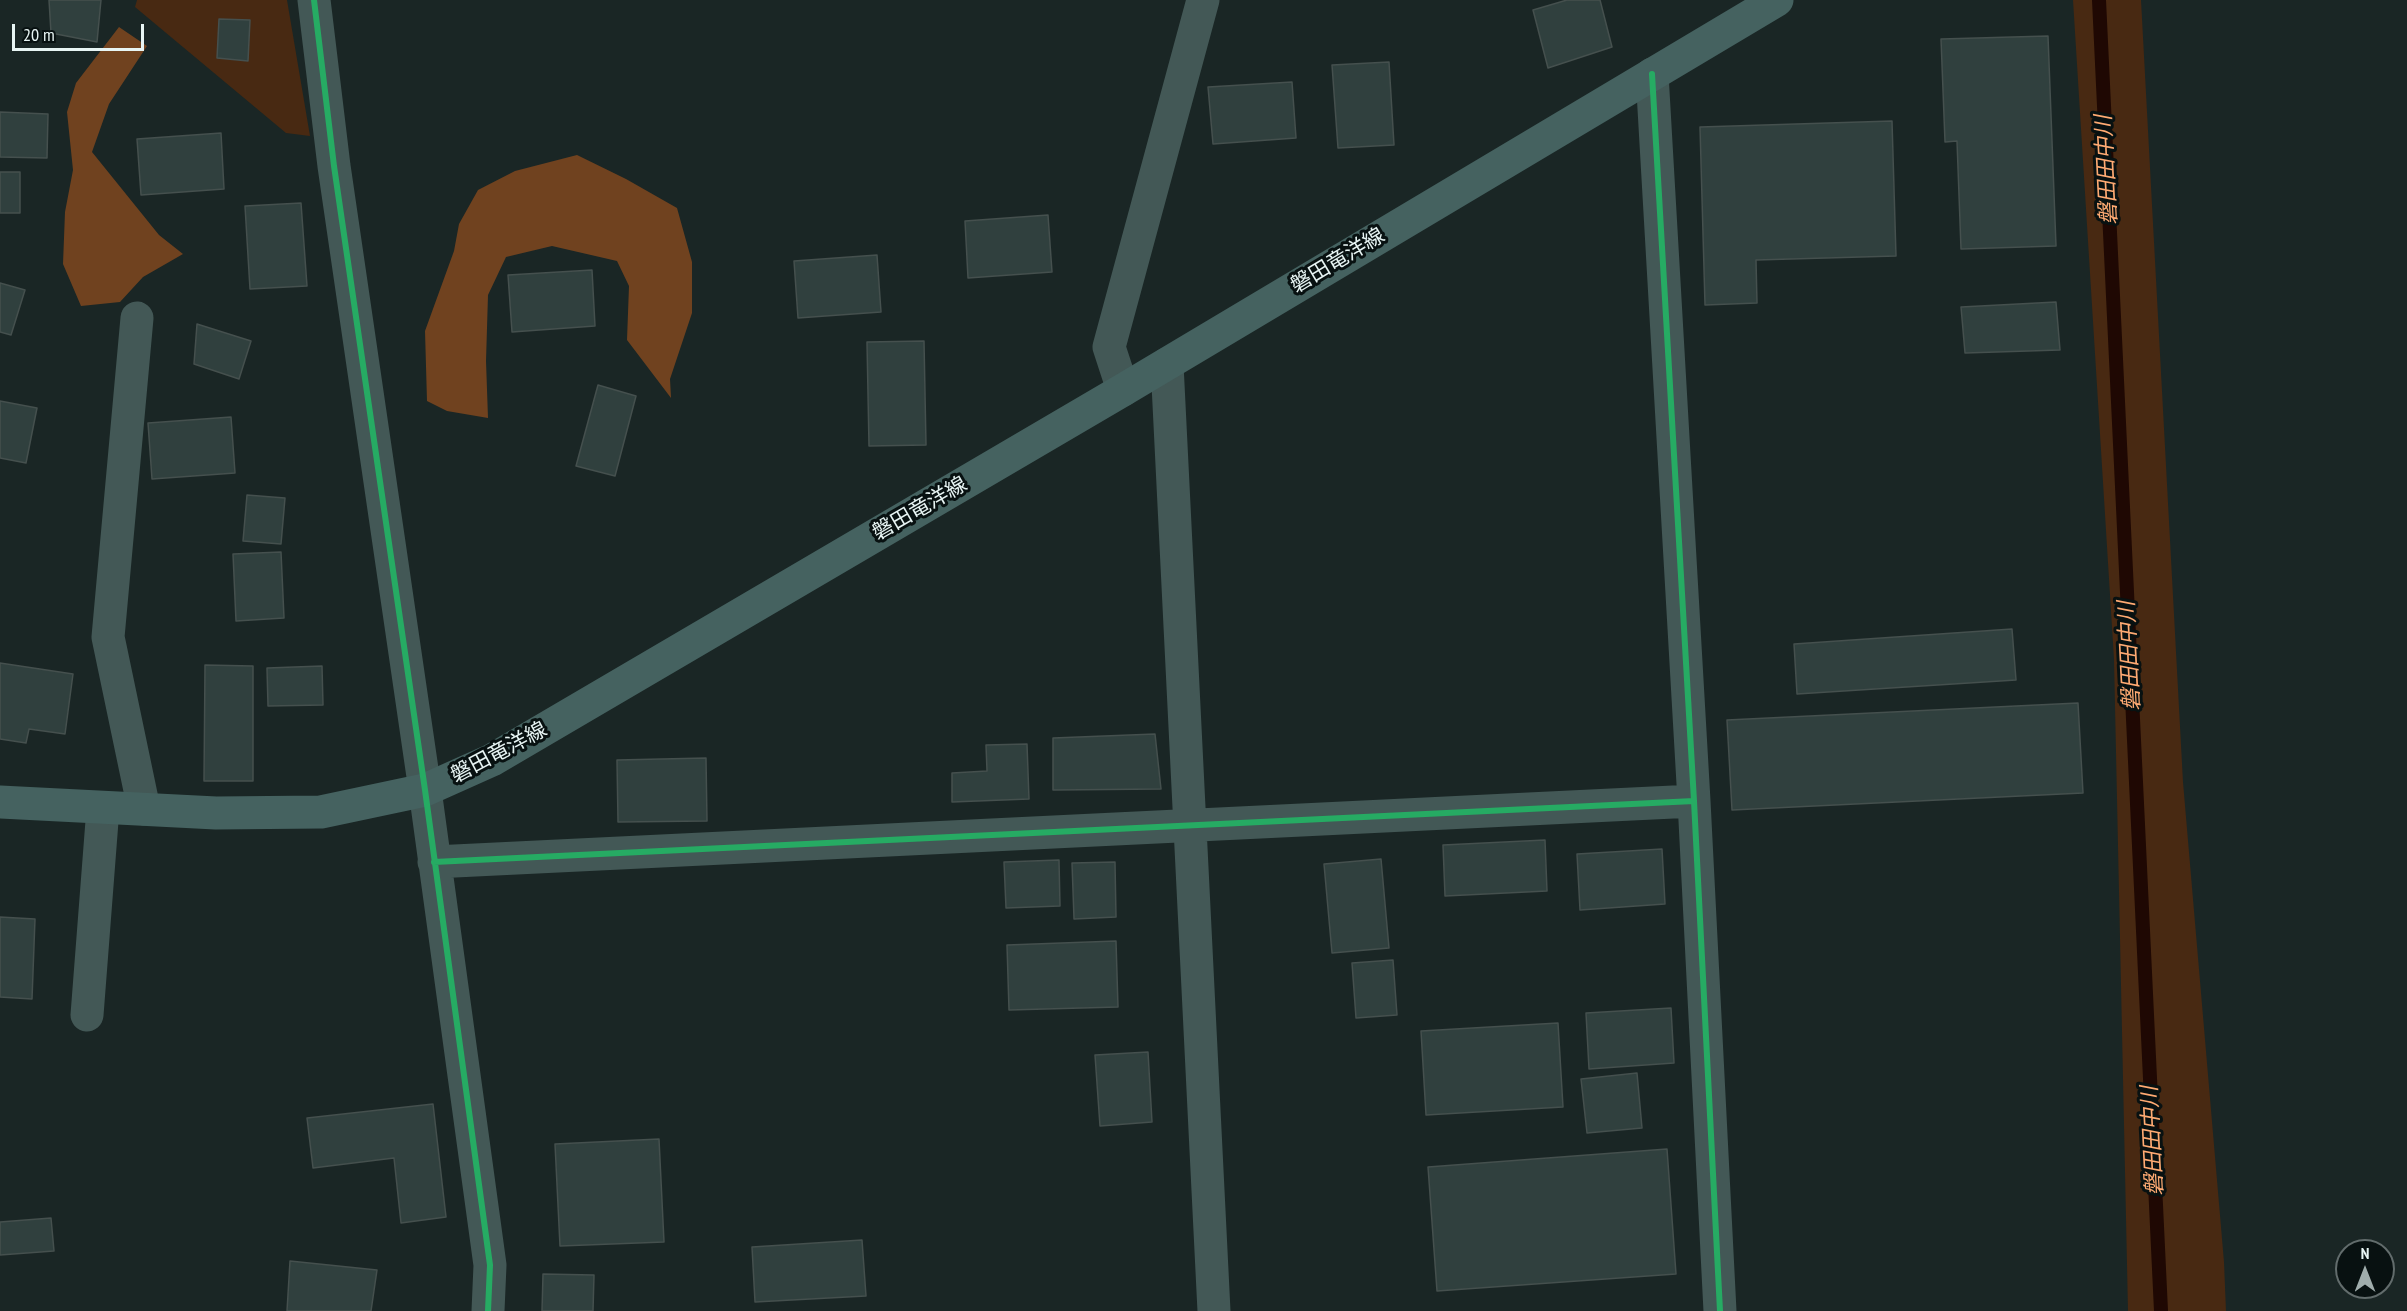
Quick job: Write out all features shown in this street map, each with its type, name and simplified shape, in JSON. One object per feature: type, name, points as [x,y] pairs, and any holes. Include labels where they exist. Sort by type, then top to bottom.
[{"type":"main road","name":"磐田竜洋線","points":[[0,802],[216,813],[321,812],[425,790],[492,760],[1123,390],[1777,0]]},
{"type":"street","points":[[314,0],[334,166],[425,790],[490,1265],[488,1311]]},
{"type":"street","points":[[1123,390],[1109,347],[1203,0]]},
{"type":"street","points":[[1652,74],[1694,801],[1720,1311]]},
{"type":"street","points":[[136,318],[108,637],[144,809]]},
{"type":"street","points":[[1167,363],[1214,1311]]},
{"type":"street","points":[[434,862],[1694,801]]},
{"type":"street","points":[[87,1015],[104,808]]},
{"type":"shaded area","points":[[137,0],[287,0],[310,136],[286,133],[135,7]]},
{"type":"shaded area","points":[[2073,0],[2141,0],[2183,782],[2224,1262],[2226,1311],[2128,1311],[2114,659]]},
{"type":"shaded area","points":[[119,27],[147,46],[109,104],[92,152],[159,235],[183,254],[143,277],[120,302],[81,306],[63,264],[65,212],[73,170],[67,112],[76,83]]},
{"type":"shaded area","points":[[577,155],[677,208],[692,262],[692,313],[670,379],[671,398],[627,340],[629,286],[617,261],[552,246],[506,257],[488,295],[486,361],[488,418],[447,411],[427,401],[425,331],[454,251],[459,224],[478,190],[515,171]]},
{"type":"building","points":[[49,0],[101,0],[97,42],[51,33]]},
{"type":"building","points":[[1567,0],[1600,0],[1612,47],[1548,68],[1533,10]]},
{"type":"building","points":[[219,19],[250,20],[248,61],[217,58]]},
{"type":"building","points":[[2048,36],[2056,246],[1961,249],[1957,141],[1945,142],[1941,39]]},
{"type":"building","points":[[1389,62],[1394,145],[1338,148],[1332,65]]},
{"type":"building","points":[[1292,82],[1296,138],[1213,144],[1208,87]]},
{"type":"building","points":[[0,112],[48,114],[47,158],[0,157]]},
{"type":"building","points":[[1892,121],[1896,256],[1756,260],[1757,303],[1705,305],[1700,127]]},
{"type":"building","points":[[221,133],[224,189],[141,195],[137,139]]},
{"type":"building","points":[[0,172],[20,172],[20,213],[0,213]]},
{"type":"building","points":[[301,203],[307,286],[250,289],[245,206]]},
{"type":"building","points":[[1048,215],[1052,272],[968,278],[965,221]]},
{"type":"building","points":[[877,255],[881,312],[798,318],[794,261]]},
{"type":"building","points":[[592,270],[595,326],[512,332],[508,275]]},
{"type":"building","points":[[0,283],[25,290],[11,335],[0,332]]},
{"type":"building","points":[[2056,302],[2060,350],[1965,353],[1961,307]]},
{"type":"building","points":[[197,324],[251,341],[239,379],[194,364]]},
{"type":"building","points":[[924,341],[926,445],[869,446],[867,342]]},
{"type":"building","points":[[598,385],[636,396],[615,476],[576,466]]},
{"type":"building","points":[[0,401],[37,408],[26,463],[0,458]]},
{"type":"building","points":[[231,417],[235,473],[152,479],[148,423]]},
{"type":"building","points":[[247,495],[285,498],[281,544],[243,541]]},
{"type":"building","points":[[281,552],[284,618],[236,621],[233,554]]},
{"type":"building","points":[[2012,629],[2016,680],[1797,694],[1794,644]]},
{"type":"building","points":[[0,663],[73,674],[65,734],[29,729],[26,743],[0,739]]},
{"type":"building","points":[[205,665],[253,666],[253,781],[204,781]]},
{"type":"building","points":[[322,666],[323,705],[268,706],[267,668]]},
{"type":"building","points":[[2078,703],[2083,793],[1732,810],[1727,720]]},
{"type":"building","points":[[1155,734],[1161,789],[1053,790],[1053,738]]},
{"type":"building","points":[[1027,744],[1029,799],[952,802],[952,773],[987,771],[986,745]]},
{"type":"building","points":[[706,758],[707,821],[618,822],[617,760]]},
{"type":"building","points":[[1545,840],[1547,891],[1445,896],[1443,845]]},
{"type":"building","points":[[1662,849],[1665,904],[1580,910],[1577,854]]},
{"type":"building","points":[[1381,859],[1389,948],[1332,953],[1324,864]]},
{"type":"building","points":[[1059,860],[1060,906],[1006,908],[1004,862]]},
{"type":"building","points":[[1115,862],[1116,917],[1074,919],[1072,863]]},
{"type":"building","points":[[0,917],[35,919],[32,999],[0,997]]},
{"type":"building","points":[[1116,941],[1118,1007],[1009,1010],[1007,945]]},
{"type":"building","points":[[1393,960],[1397,1015],[1356,1018],[1352,963]]},
{"type":"building","points":[[1671,1008],[1674,1063],[1589,1069],[1586,1013]]},
{"type":"building","points":[[1558,1023],[1563,1107],[1426,1115],[1421,1031]]},
{"type":"building","points":[[1148,1052],[1152,1122],[1100,1126],[1095,1055]]},
{"type":"building","points":[[1637,1073],[1642,1128],[1587,1133],[1581,1079]]},
{"type":"building","points":[[433,1104],[446,1217],[401,1223],[394,1158],[313,1168],[307,1118]]},
{"type":"building","points":[[659,1139],[664,1242],[560,1246],[555,1144]]},
{"type":"building","points":[[1667,1149],[1676,1274],[1437,1291],[1428,1167]]},
{"type":"building","points":[[51,1218],[54,1251],[0,1255],[0,1222]]},
{"type":"building","points":[[862,1240],[866,1296],[755,1302],[752,1247]]},
{"type":"building","points":[[290,1261],[377,1270],[371,1311],[287,1311]]},
{"type":"building","points":[[543,1274],[594,1275],[593,1311],[542,1311]]},
{"type":"waterway","name":"磐田田中川","points":[[2099,0],[2161,1311]]},
{"type":"cycle path","points":[[314,0],[334,166],[425,790],[490,1265],[488,1311]]},
{"type":"cycle path","points":[[1652,74],[1694,801],[1720,1311]]},
{"type":"cycle path","points":[[434,862],[1694,801]]}]
